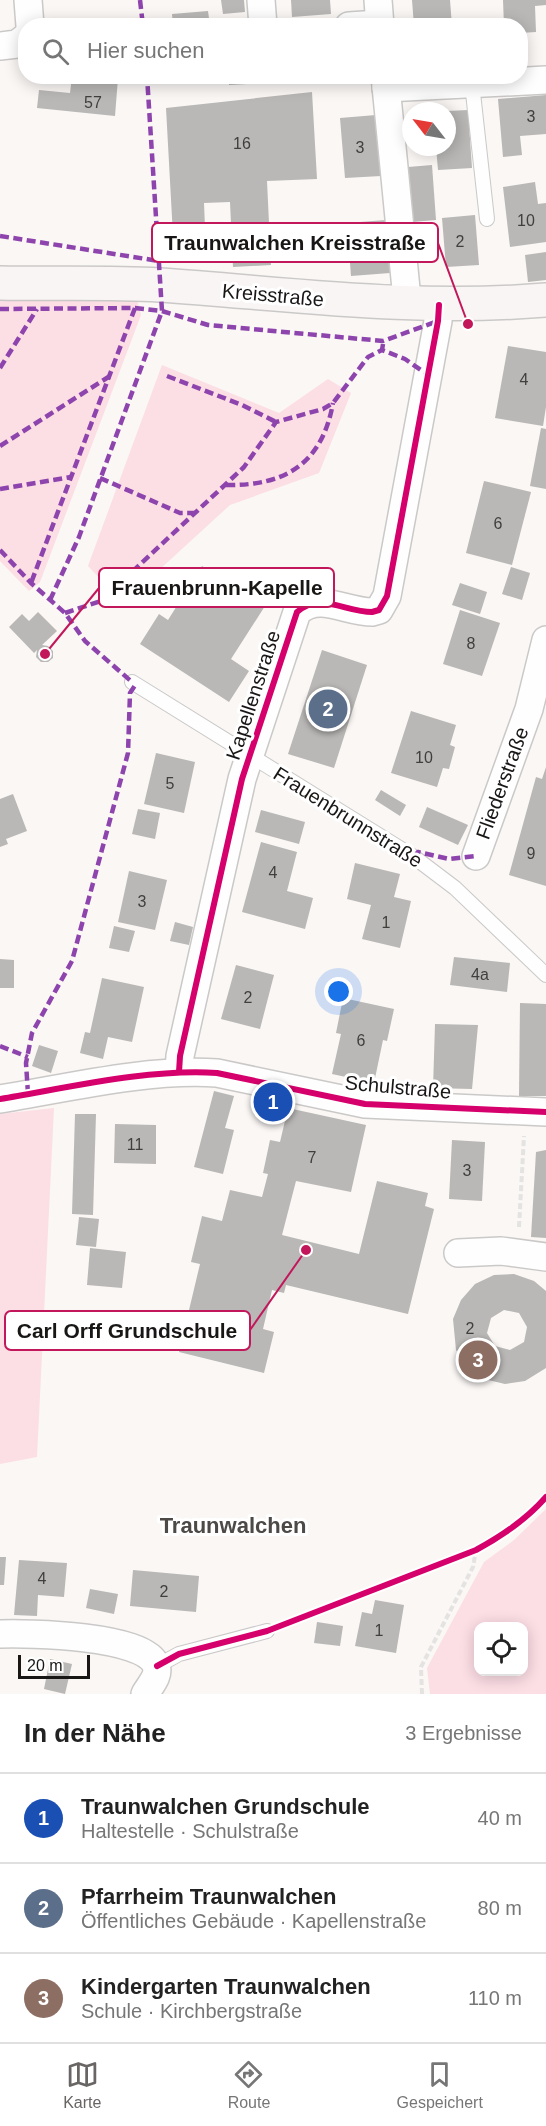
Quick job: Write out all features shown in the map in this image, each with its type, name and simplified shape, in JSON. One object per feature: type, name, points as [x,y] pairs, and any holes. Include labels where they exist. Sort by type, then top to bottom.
[{"type":"street","points":[[28,0],[29,18]]},
{"type":"street","points":[[261,0],[262,18]]},
{"type":"street","points":[[0,46],[18,43]]},
{"type":"street","points":[[528,81],[546,80]]},
{"type":"street","points":[[386,84],[406,289],[405,305]]},
{"type":"street","name":"Kreisstraße","points":[[0,283],[160,285],[405,305],[546,300]]},
{"type":"street","name":"Kapellenstraße","points":[[179,1072],[185,1033],[250,756],[297,612],[306,604],[318,601],[363,612],[378,610],[384,603],[436,332],[439,305]]},
{"type":"street","name":"Fliederstraße","points":[[476,856],[538,710],[546,640]]},
{"type":"street","name":"Schulstraße","points":[[0,1099],[179,1072],[217,1073],[365,1104],[536,1112]]},
{"type":"street","points":[[458,1253],[501,1251],[546,1257]]},
{"type":"street","points":[[0,1634],[68,1636],[132,1647],[150,1657],[156,1666],[156,1677],[145,1694]]},
{"type":"lane","points":[[472,84],[487,219]]},
{"type":"lane","name":"Frauenbrunnstraße","points":[[132,682],[414,856],[454,888],[546,975]]},
{"type":"lane","points":[[156,1666],[179,1654],[267,1631]]},
{"type":"path","points":[[501,1251],[502,1231],[519,1231],[536,1112]]},
{"type":"path","points":[[422,1694],[421,1667],[473,1567],[476,1550]]},
{"type":"shaded area","points":[[0,299],[137,300],[141,315],[40,582],[29,591],[0,561]]},
{"type":"shaded area","points":[[162,365],[279,413],[328,379],[351,393],[319,473],[230,505],[123,603],[88,566]]},
{"type":"shaded area","points":[[54,1108],[37,1457],[0,1464],[0,1114]]},
{"type":"shaded area","points":[[546,1509],[546,1694],[430,1694],[427,1668],[484,1562],[514,1540]]},
{"type":"building","points":[[221,0],[244,0],[245,12],[223,14]]},
{"type":"building","points":[[291,0],[330,0],[331,14],[292,17]]},
{"type":"building","points":[[412,0],[450,0],[451,18],[413,18]]},
{"type":"building","points":[[503,0],[546,0],[546,5],[535,6],[536,32],[528,32],[528,18],[504,18]]},
{"type":"building","points":[[208,11],[209,18],[172,18],[172,14]]},
{"type":"building","points":[[71,84],[118,84],[115,116],[37,108],[39,90],[70,93]]},
{"type":"building","points":[[312,92],[317,179],[267,181],[271,265],[233,267],[230,202],[204,203],[206,252],[174,254],[166,108]]},
{"type":"building","points":[[546,95],[546,134],[520,136],[522,155],[503,157],[498,99]]},
{"type":"building","points":[[468,110],[472,168],[438,170],[437,156],[456,156],[456,111]]},
{"type":"building","points":[[376,115],[381,176],[345,178],[340,118]]},
{"type":"building","points":[[432,165],[436,220],[412,222],[408,167]]},
{"type":"building","points":[[535,182],[538,204],[546,203],[546,242],[510,247],[503,187]]},
{"type":"building","points":[[475,215],[479,265],[446,267],[442,218]]},
{"type":"building","points":[[386,220],[390,273],[351,276],[347,223]]},
{"type":"building","points":[[546,252],[546,280],[528,282],[525,255]]},
{"type":"building","points":[[508,346],[546,352],[546,407],[543,426],[495,418]]},
{"type":"building","points":[[541,428],[546,429],[546,489],[530,486]]},
{"type":"building","points":[[484,481],[531,492],[512,565],[466,553]]},
{"type":"building","points":[[202,566],[265,606],[231,659],[249,671],[229,702],[140,644],[159,614],[168,620]]},
{"type":"building","points":[[511,567],[530,573],[522,600],[502,594]]},
{"type":"building","points":[[460,583],[487,592],[480,614],[452,605]]},
{"type":"building","points":[[460,610],[500,623],[482,676],[443,664]]},
{"type":"building","points":[[38,612],[57,631],[42,645],[48,646],[53,651],[53,658],[48,662],[41,662],[36,657],[37,650],[34,653],[9,627],[22,614],[29,621]]},
{"type":"building","points":[[322,650],[367,665],[334,768],[288,754]]},
{"type":"building","points":[[411,711],[456,725],[450,745],[455,747],[449,769],[443,768],[437,787],[391,773]]},
{"type":"building","points":[[156,753],[195,762],[184,813],[144,804]]},
{"type":"building","points":[[546,767],[546,886],[509,875],[536,777],[542,779]]},
{"type":"building","points":[[381,790],[406,805],[400,816],[375,800]]},
{"type":"building","points":[[13,794],[27,831],[6,839],[8,844],[0,847],[0,799]]},
{"type":"building","points":[[427,807],[468,825],[458,845],[419,827]]},
{"type":"building","points":[[138,809],[160,813],[155,839],[132,834]]},
{"type":"building","points":[[261,810],[305,822],[299,844],[255,832]]},
{"type":"building","points":[[261,842],[297,852],[287,891],[313,898],[305,929],[242,912]]},
{"type":"building","points":[[355,863],[400,874],[394,897],[411,901],[400,948],[362,939],[371,905],[347,899]]},
{"type":"building","points":[[129,871],[167,880],[155,930],[118,922]]},
{"type":"building","points":[[175,922],[193,927],[189,945],[170,941]]},
{"type":"building","points":[[114,926],[135,931],[129,952],[109,948]]},
{"type":"building","points":[[454,957],[510,963],[507,992],[450,985]]},
{"type":"building","points":[[0,959],[14,960],[14,988],[0,988]]},
{"type":"building","points":[[236,965],[274,975],[260,1029],[221,1019]]},
{"type":"building","points":[[102,978],[144,987],[132,1042],[108,1037],[103,1059],[80,1053],[85,1032],[90,1033]]},
{"type":"building","points":[[343,998],[394,1009],[387,1041],[383,1040],[374,1083],[332,1074],[341,1034],[336,1033]]},
{"type":"building","points":[[520,1003],[546,1004],[546,1096],[519,1096]]},
{"type":"building","points":[[435,1024],[478,1025],[472,1089],[433,1088]]},
{"type":"building","points":[[39,1045],[58,1051],[51,1073],[32,1066]]},
{"type":"building","points":[[214,1091],[234,1096],[225,1128],[234,1130],[223,1174],[194,1167]]},
{"type":"building","points":[[288,1108],[366,1125],[351,1192],[296,1181],[282,1235],[359,1254],[377,1181],[428,1193],[425,1206],[434,1209],[408,1314],[286,1285],[284,1293],[272,1290],[263,1329],[274,1332],[264,1373],[179,1352],[200,1264],[191,1262],[202,1216],[222,1221],[230,1190],[262,1197],[268,1174],[263,1173],[270,1140],[280,1142]]},
{"type":"building","points":[[75,1114],[96,1114],[93,1215],[72,1214]]},
{"type":"building","points":[[115,1124],[156,1125],[156,1164],[114,1163]]},
{"type":"building","points":[[452,1140],[485,1142],[482,1201],[449,1199]]},
{"type":"building","points":[[546,1150],[546,1238],[531,1237],[536,1152]]},
{"type":"building","points":[[79,1217],[99,1219],[96,1247],[76,1245]]},
{"type":"building","points":[[90,1248],[126,1252],[122,1288],[87,1285]]},
{"type":"building","points":[[514,1274],[534,1281],[546,1291],[546,1368],[525,1381],[505,1384],[484,1379],[467,1368],[456,1350],[453,1319],[461,1300],[475,1284],[494,1275]],"holes":[[[504,1310],[519,1313],[527,1327],[524,1342],[510,1350],[495,1346],[487,1333],[491,1318]]]},
{"type":"building","points":[[0,1557],[6,1557],[4,1585],[0,1585]]},
{"type":"building","points":[[19,1560],[67,1563],[64,1597],[38,1595],[37,1616],[14,1615]]},
{"type":"building","points":[[133,1570],[199,1576],[196,1612],[130,1606]]},
{"type":"building","points":[[90,1589],[118,1594],[114,1614],[86,1608]]},
{"type":"building","points":[[375,1600],[404,1605],[396,1653],[355,1646],[362,1612],[372,1614]]},
{"type":"building","points":[[317,1622],[343,1626],[340,1646],[314,1643]]},
{"type":"building","points":[[50,1659],[72,1664],[65,1694],[44,1689]]},
{"type":"marked path","points":[[140,0],[142,18]]},
{"type":"marked path","points":[[50,600],[79,537],[162,311],[148,84]]},
{"type":"marked path","points":[[0,236],[159,261]]},
{"type":"marked path","points":[[135,308],[162,311],[208,325],[383,341],[438,321]]},
{"type":"marked path","points":[[0,309],[135,308],[31,583]]},
{"type":"marked path","points":[[0,368],[37,309]]},
{"type":"marked path","points":[[383,344],[382,350],[405,359],[428,375]]},
{"type":"marked path","points":[[65,613],[101,601],[244,467],[276,422],[323,409],[333,403],[368,357],[382,350]]},
{"type":"marked path","points":[[0,446],[110,376]]},
{"type":"marked path","points":[[167,376],[242,405],[276,422]]},
{"type":"marked path","points":[[226,485],[266,481],[283,476],[298,467],[320,442],[328,424],[333,403]]},
{"type":"marked path","points":[[0,489],[71,477]]},
{"type":"marked path","points":[[100,478],[180,513],[195,513]]},
{"type":"marked path","points":[[0,550],[31,583],[65,613],[85,641],[132,682]]},
{"type":"marked path","points":[[28,1094],[26,1063],[32,1033],[72,961],[128,753],[130,693],[136,684]]},
{"type":"marked path","points":[[414,857],[418,852],[449,859],[476,856]]},
{"type":"marked path","points":[[0,1046],[28,1057]]},
{"type":"cycle path","points":[[179,1072],[180,1056],[242,779],[297,612],[306,606],[324,603],[372,612],[379,610],[387,596],[438,321],[439,305]]},
{"type":"cycle path","points":[[0,1099],[108,1080],[191,1072],[217,1073],[365,1104],[546,1112]]},
{"type":"cycle path","points":[[157,1666],[179,1654],[267,1631],[476,1550],[513,1527],[546,1497]]},
{"type":"place","name":"Traunwalchen Kreisstraße","points":[[468,324]]},
{"type":"place","name":"Frauenbrunn-Kapelle","points":[[45,654]]},
{"type":"place","name":"Pfarrheim Traunwalchen","points":[[328,709]]},
{"type":"place","name":"Traunwalchen Grundschule","points":[[273,1102]]},
{"type":"place","name":"Carl Orff Grundschule","points":[[306,1250]]},
{"type":"place","name":"Kindergarten Traunwalchen","points":[[478,1360]]},
{"type":"district","name":"Traunwalchen","points":[[233,1525]]}]
